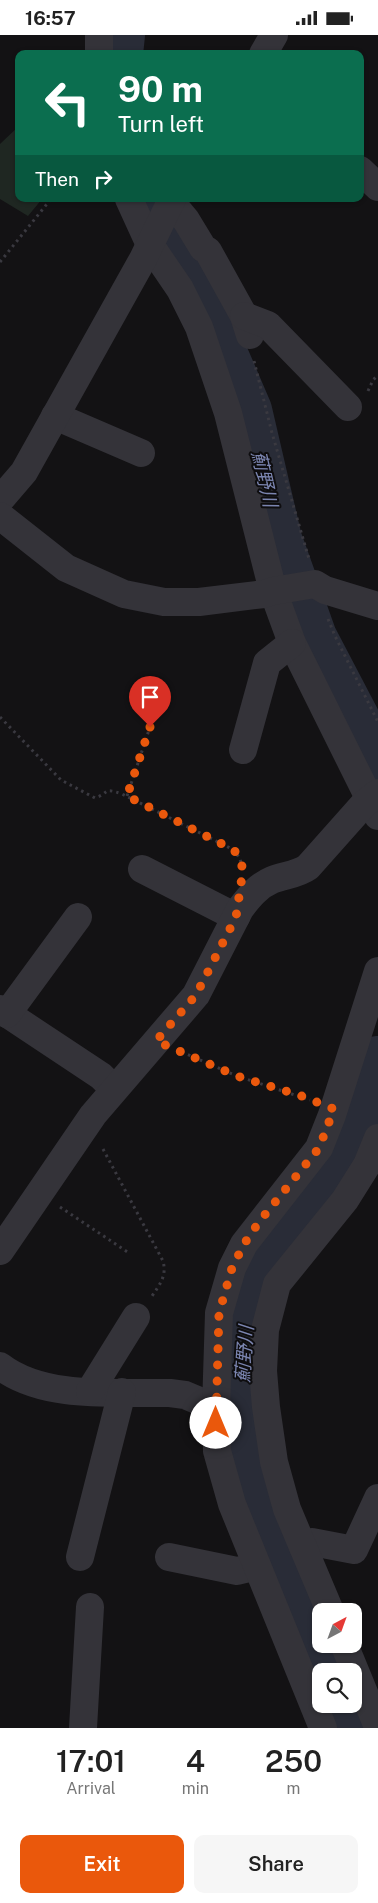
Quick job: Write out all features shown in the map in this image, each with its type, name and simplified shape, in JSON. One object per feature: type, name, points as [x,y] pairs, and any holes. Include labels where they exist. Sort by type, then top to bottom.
[{"type":"street","points":[[99,35],[99,50]]},
{"type":"street","points":[[266,50],[274,35]]},
{"type":"street","points":[[364,174],[378,187]]},
{"type":"street","points":[[0,1251],[88,1122],[114,1089],[196,995],[240,909],[255,891],[272,880],[300,873],[375,802],[333,729],[292,643],[274,591],[228,413],[210,358],[188,305],[150,245],[130,202]]},
{"type":"street","points":[[0,500],[24,473],[150,245],[170,202]]},
{"type":"street","points":[[172,202],[203,248],[208,251],[247,326],[268,325],[348,407]]},
{"type":"street","points":[[188,305],[226,285]]},
{"type":"street","points":[[55,416],[141,453]]},
{"type":"street","points":[[0,516],[66,568],[124,594],[164,602],[199,602],[238,598],[315,584],[325,590],[378,607]]},
{"type":"street","points":[[243,750],[267,663],[292,643]]},
{"type":"street","points":[[142,869],[236,917]]},
{"type":"street","points":[[78,917],[4,1011],[100,1076],[114,1089]]},
{"type":"street","points":[[323,1728],[232,1504],[217,1451],[216,1408],[219,1313],[232,1268],[244,1244],[259,1222],[319,1148],[334,1109],[378,971]]},
{"type":"street","points":[[327,1603],[286,1509],[274,1462],[265,1389],[265,1330],[277,1284],[373,1170],[378,1138]]},
{"type":"street","points":[[90,1391],[136,1317]]},
{"type":"street","points":[[2,1375],[64,1391],[170,1393],[185,1395],[216,1408]]},
{"type":"street","points":[[80,1557],[122,1392]]},
{"type":"street","points":[[303,1547],[312,1542],[354,1550],[378,1498]]},
{"type":"street","points":[[169,1557],[237,1571],[257,1566]]},
{"type":"street","points":[[83,1728],[90,1607]]},
{"type":"street","points":[[348,1653],[378,1727]]},
{"type":"path","points":[[0,262],[49,202]]},
{"type":"path","points":[[247,326],[245,339],[254,361],[272,433],[315,584],[335,636],[378,723]]},
{"type":"path","points":[[0,717],[61,780],[94,798],[105,791],[112,791],[127,796],[234,850],[240,859],[243,870]]},
{"type":"path","points":[[127,796],[150,727]]},
{"type":"path","points":[[156,1041],[237,1076],[299,1095],[334,1109]]},
{"type":"path","points":[[88,1122],[163,1261],[165,1271],[163,1280],[136,1317]]},
{"type":"path","points":[[39,1192],[129,1253]]},
{"type":"shaded area","points":[[15,130],[15,202],[40,202],[28,216],[0,199],[0,144]]},
{"type":"waterway","name":"薊野川","points":[[120,50],[122,35]]},
{"type":"waterway","name":"薊野川","points":[[152,202],[209,317],[249,410],[279,539],[314,637],[378,759]]},
{"type":"waterway","name":"薊野川","points":[[324,1663],[264,1517],[251,1479],[243,1444],[240,1373],[247,1306],[254,1280],[265,1258],[333,1176],[345,1153],[378,1059]]},
{"type":"waterway","name":"薊野川","points":[[344,1713],[350,1728]]},
{"type":"route","points":[[150,727],[127,796],[234,850],[240,859],[243,870],[236,917],[214,962],[196,995],[156,1041],[237,1076],[299,1095],[334,1109],[319,1148],[259,1222],[244,1244],[232,1268],[219,1313],[216,1423]]}]
